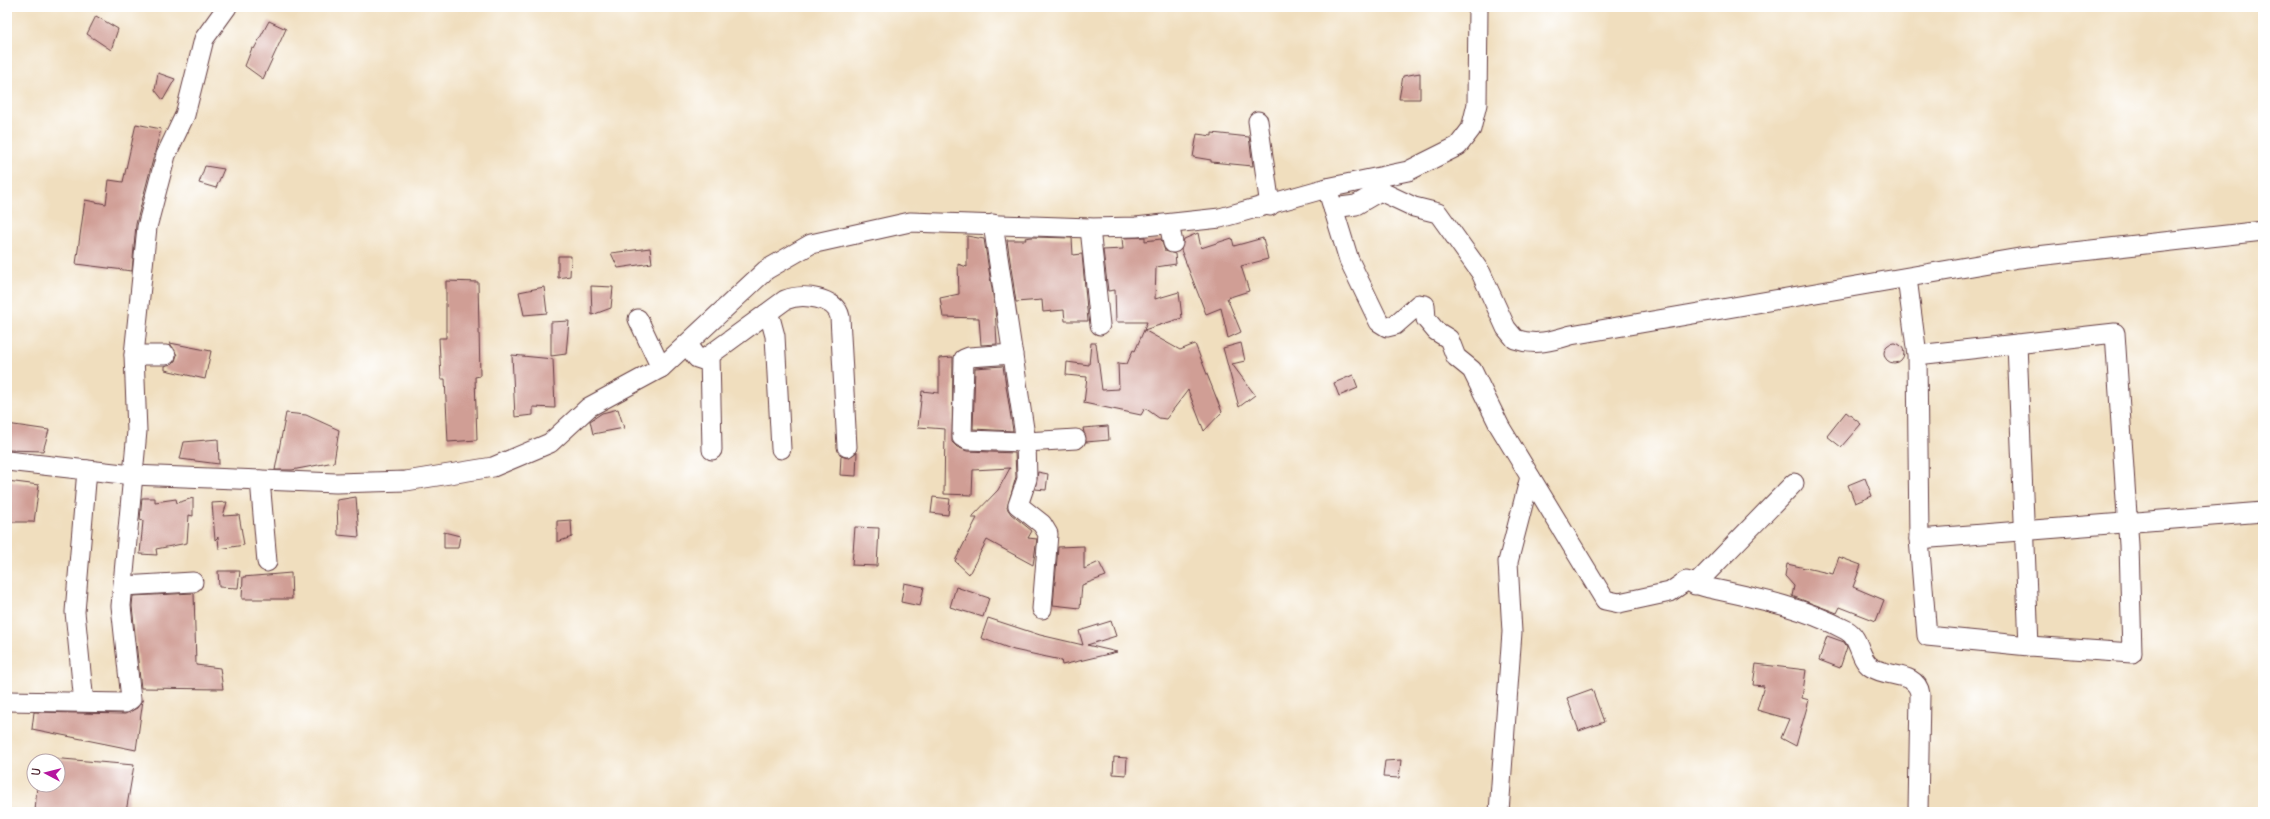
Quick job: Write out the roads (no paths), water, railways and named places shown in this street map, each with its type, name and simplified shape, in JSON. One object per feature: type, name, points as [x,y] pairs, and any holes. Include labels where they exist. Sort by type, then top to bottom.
[{"type":"street","points":[[7,701],[128,702],[131,699],[121,606],[137,431],[134,355],[147,227],[166,155],[185,115],[204,39],[227,7]]},
{"type":"street","points":[[7,461],[132,475],[336,483],[406,481],[493,467],[550,443],[589,407],[662,368],[766,270],[811,244],[910,222],[1090,228],[1169,224],[1220,218],[1270,206],[1327,188],[1408,171],[1458,146],[1471,129],[1478,104],[1478,7]]},
{"type":"street","points":[[1258,121],[1270,206]]},
{"type":"street","points":[[1327,188],[1349,260],[1379,322],[1387,327],[1395,325],[1416,306],[1422,304],[1424,305],[1426,319],[1436,331],[1450,339],[1459,361],[1472,370],[1500,426],[1605,600],[1619,603],[1670,592],[1686,581],[1695,585],[1750,596],[1813,615],[1846,630],[1855,638],[1870,666],[1878,671],[1914,680],[1919,687],[1920,694],[1918,812]]},
{"type":"street","points":[[1333,208],[1356,205],[1380,191],[1414,207],[1438,213],[1481,274],[1506,328],[1515,339],[1522,342],[1535,343],[1551,341],[1571,335],[2019,258],[2263,231]]},
{"type":"street","points":[[993,224],[1026,442],[1027,479],[1018,505],[1042,524],[1048,534],[1042,609]]},
{"type":"street","points":[[1169,224],[1173,243]]},
{"type":"street","points":[[1090,228],[1100,325]]},
{"type":"street","points":[[1907,278],[1917,355],[1919,539],[1927,636],[2029,646],[2132,653],[2128,523],[2115,333],[1917,355]]},
{"type":"street","points":[[687,345],[697,358],[703,360],[785,300],[798,296],[810,297],[837,309],[840,317],[847,447]]},
{"type":"street","points":[[766,314],[771,321],[775,336],[781,449]]},
{"type":"street","points":[[638,319],[662,368]]},
{"type":"street","points":[[2017,344],[2026,530],[2029,646]]},
{"type":"street","points":[[1013,354],[969,357],[964,359],[961,434],[968,440],[1026,442],[1076,439]]},
{"type":"street","points":[[134,355],[166,355]]},
{"type":"street","points":[[710,355],[712,450]]},
{"type":"street","points":[[83,693],[75,612],[87,470]]},
{"type":"street","points":[[1499,812],[1511,635],[1508,562],[1530,477]]},
{"type":"street","points":[[260,480],[267,562]]},
{"type":"street","points":[[1695,585],[1794,483]]},
{"type":"street","points":[[1919,539],[2263,512]]},
{"type":"street","points":[[123,586],[193,582]]}]
